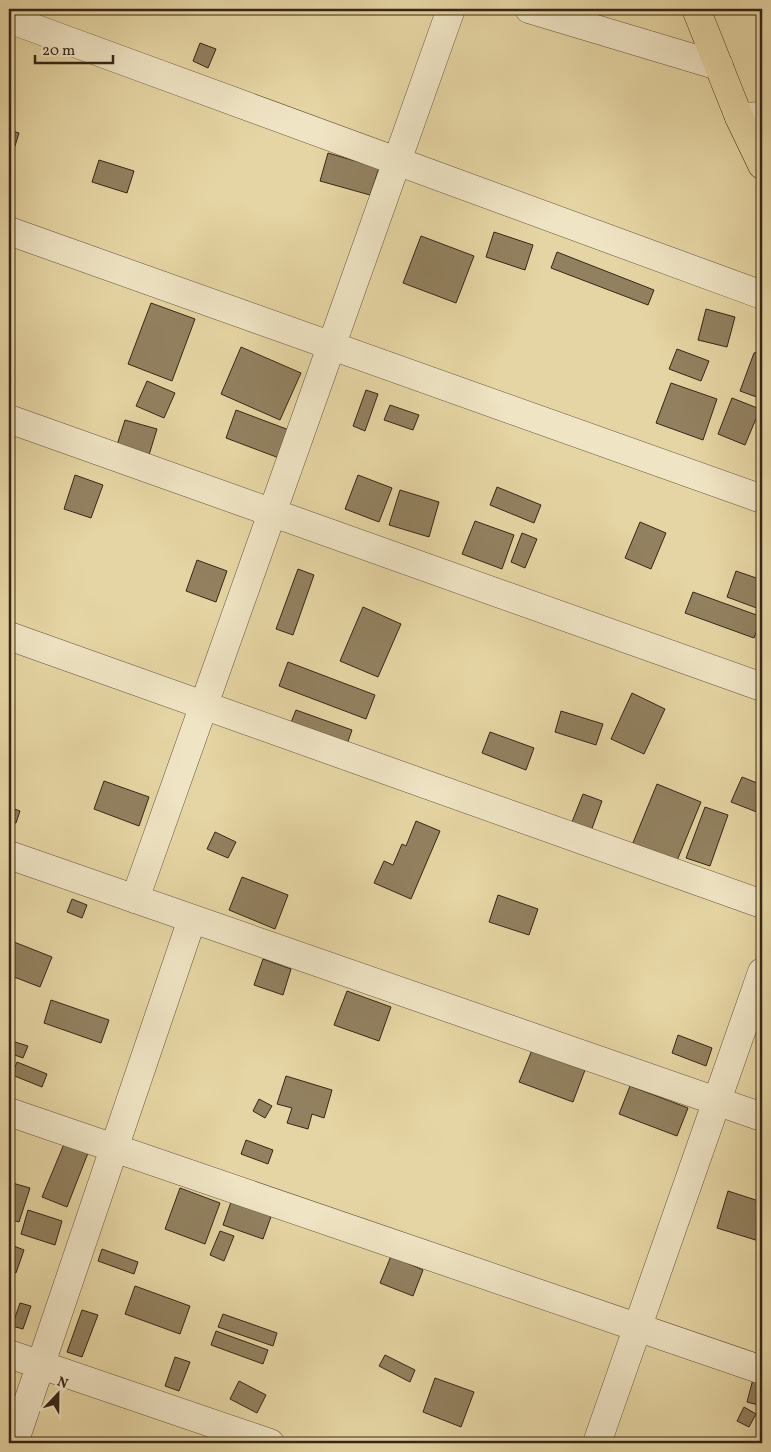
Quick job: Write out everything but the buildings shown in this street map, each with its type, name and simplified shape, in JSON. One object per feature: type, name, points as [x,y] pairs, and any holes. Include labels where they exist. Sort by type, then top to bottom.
[{"type":"main road","points":[[696,9],[719,66],[751,117],[762,165]]},
{"type":"street","points":[[135,899],[451,9]]},
{"type":"street","points":[[529,9],[719,66]]},
{"type":"street","points":[[9,19],[762,295]]},
{"type":"street","points":[[9,231],[762,499]]},
{"type":"street","points":[[9,419],[762,687]]},
{"type":"street","points":[[9,636],[762,904]]},
{"type":"street","points":[[9,855],[762,1117]]},
{"type":"street","points":[[14,1443],[192,919]]},
{"type":"street","points":[[597,1443],[762,972]]},
{"type":"street","points":[[9,1112],[762,1370]]},
{"type":"street","points":[[9,1354],[270,1443]]}]
